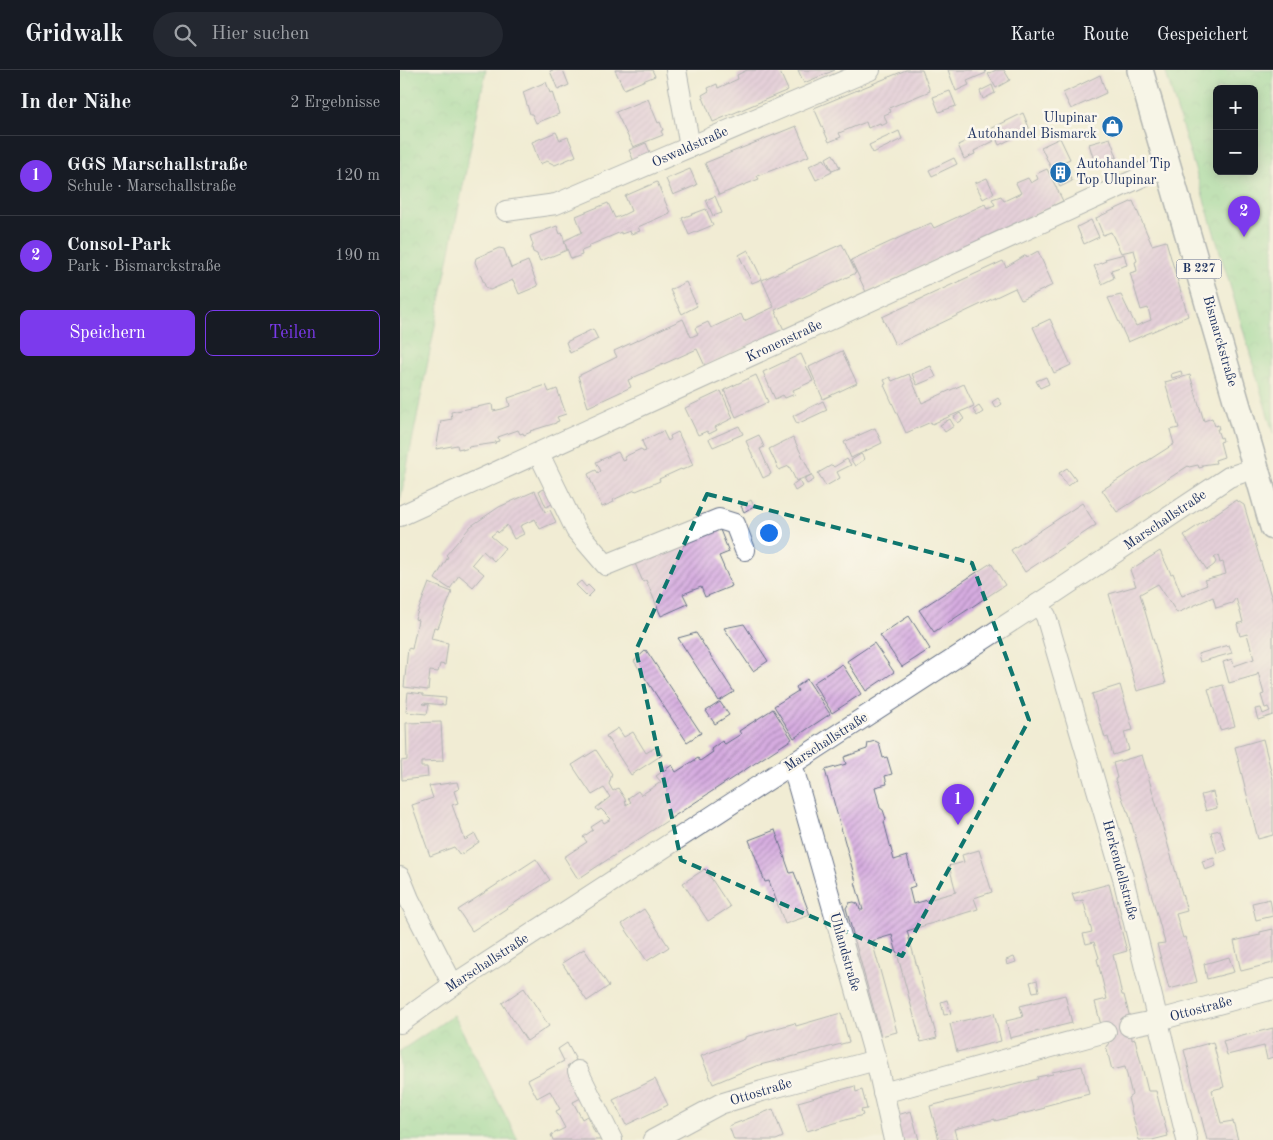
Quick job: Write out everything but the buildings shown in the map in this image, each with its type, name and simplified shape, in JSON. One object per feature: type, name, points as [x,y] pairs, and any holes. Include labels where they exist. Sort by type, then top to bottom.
[{"type":"main road","name":"Bismarckstraße","points":[[1140,70],[1273,527]]},
{"type":"street","points":[[676,70],[690,147]]},
{"type":"street","name":"Oswaldstraße","points":[[506,211],[556,204],[870,70]]},
{"type":"street","name":"Kronenstraße","points":[[400,516],[540,454],[1150,174],[1169,168]]},
{"type":"street","points":[[540,454],[576,530],[606,565],[719,519],[735,524],[745,550]]},
{"type":"street","name":"Marschallstraße","points":[[400,1023],[453,985],[1038,604],[1229,477],[1256,468]]},
{"type":"street","name":"Herkendellstraße","points":[[1038,604],[1046,616],[1122,874],[1187,1140]]},
{"type":"street","name":"Uhlandstraße","points":[[792,764],[876,1060],[894,1140]]},
{"type":"street","points":[[400,876],[404,898],[453,985]]},
{"type":"street","name":"Ottostraße","points":[[1129,1026],[1159,1020],[1273,989]]},
{"type":"street","points":[[883,1093],[1106,1032]]},
{"type":"street","name":"Ottostraße","points":[[653,1140],[720,1104],[762,1090],[876,1060]]},
{"type":"street","points":[[578,1071],[612,1140]]},
{"type":"highlighted area","points":[[707,494],[972,563],[1029,720],[902,956],[681,860],[636,650]]},
{"type":"green space","points":[[400,70],[486,70],[400,502]]},
{"type":"green space","points":[[1165,70],[1273,70],[1273,433],[1235,302]]},
{"type":"green space","points":[[454,1015],[518,1140],[400,1140],[400,1051]]},
{"type":"place","name":"Ulupinar Autohandel Bismarck","points":[[1113,126]]},
{"type":"place","name":"Autohandel Tip Top Ulupinar","points":[[1060,172]]},
{"type":"place","name":"Consol-Park","points":[[1244,237]]},
{"type":"place","name":"GGS Marschallstraße","points":[[958,825]]}]
